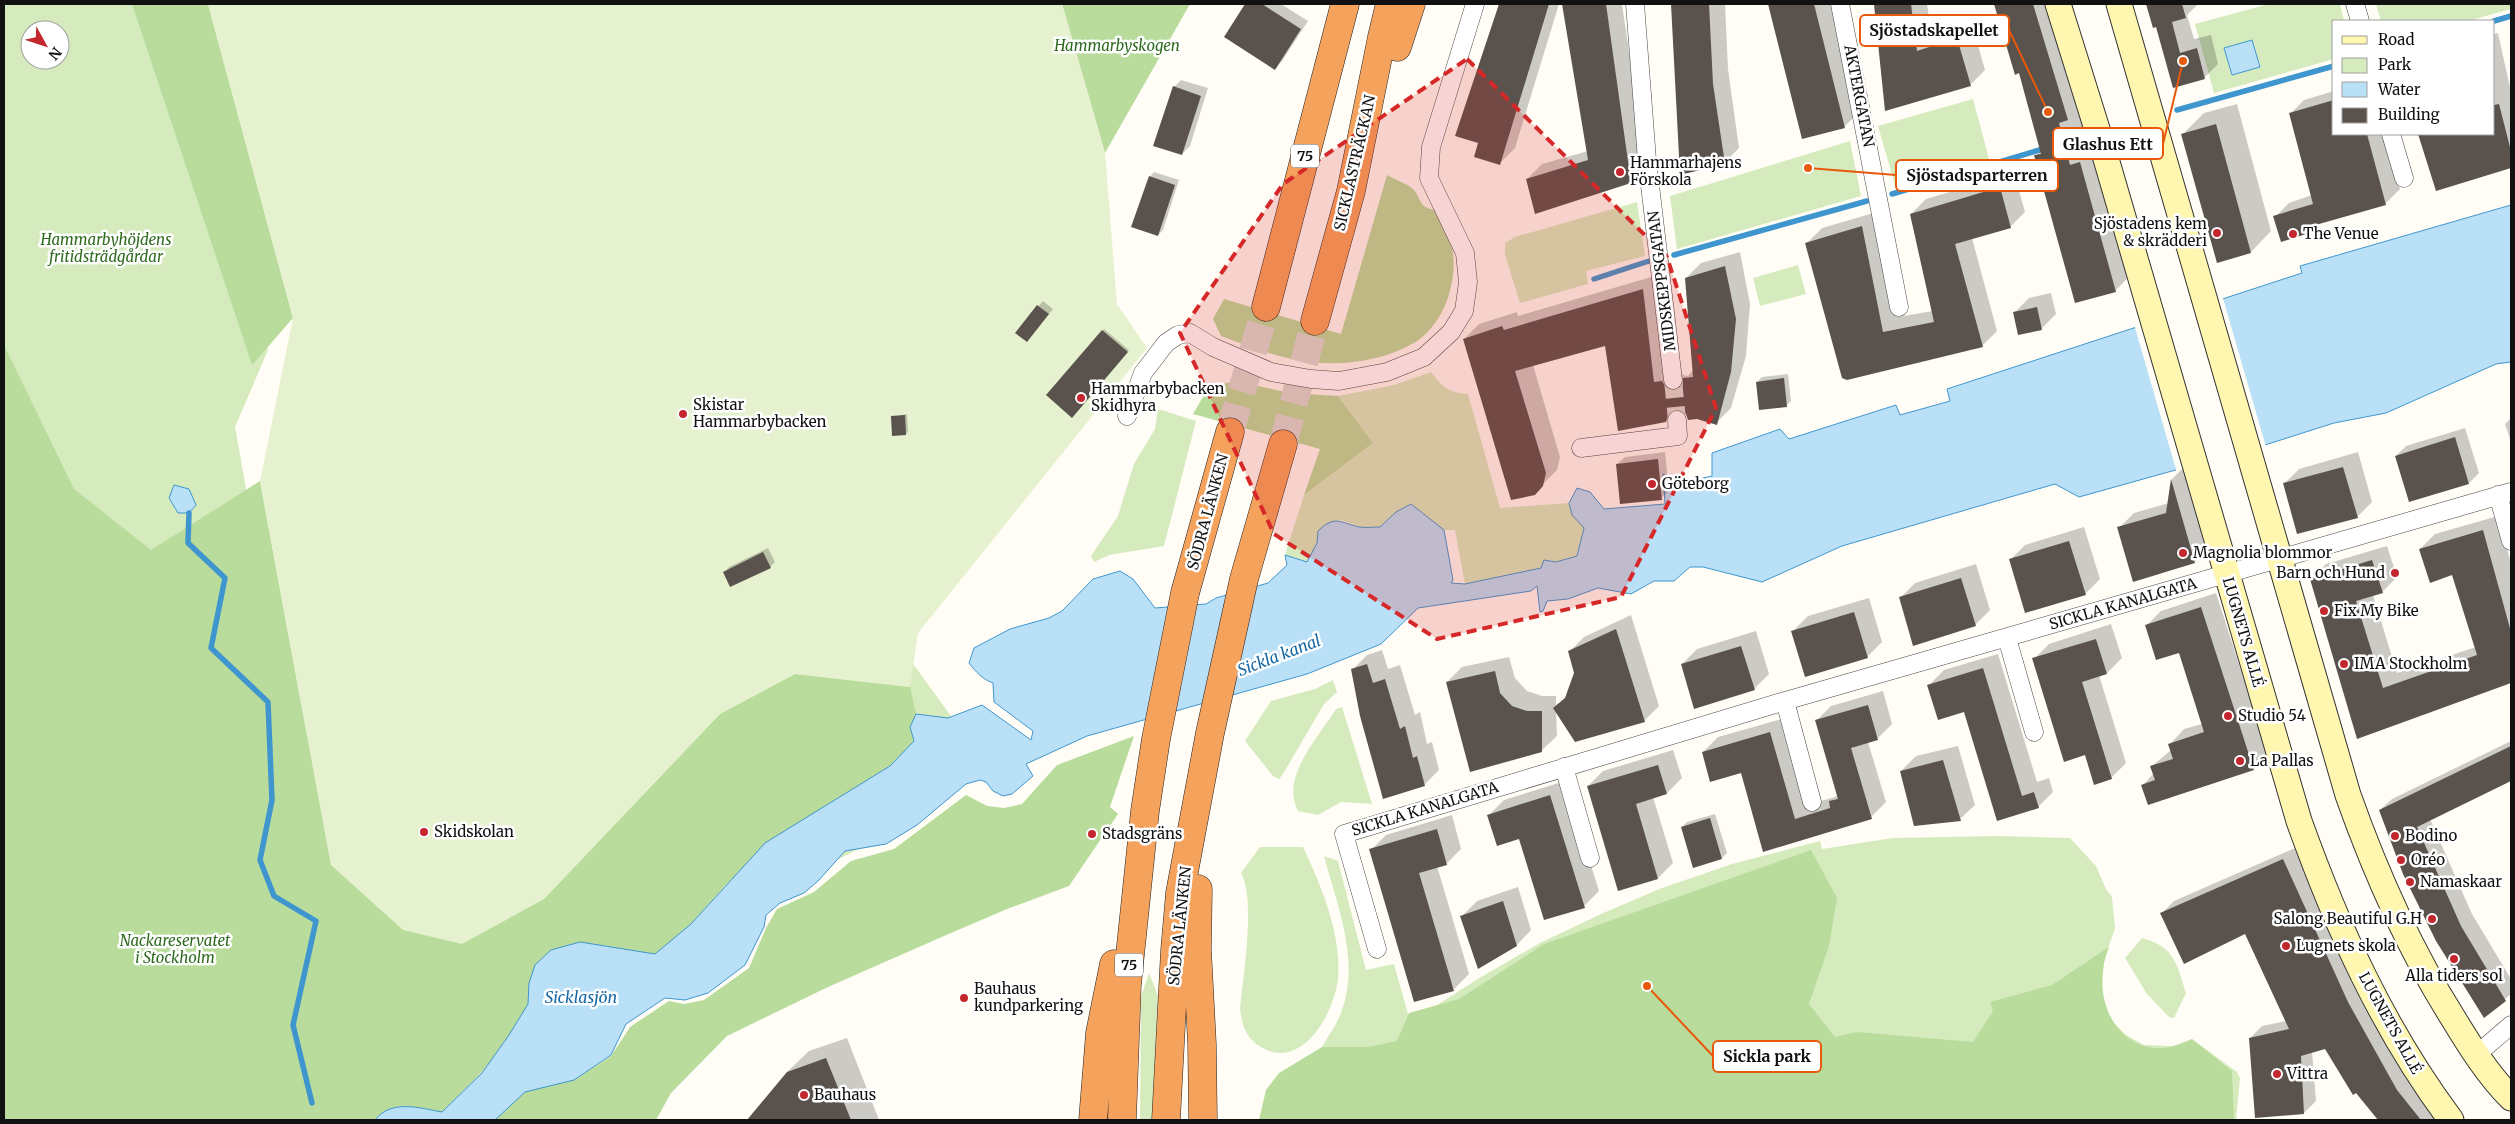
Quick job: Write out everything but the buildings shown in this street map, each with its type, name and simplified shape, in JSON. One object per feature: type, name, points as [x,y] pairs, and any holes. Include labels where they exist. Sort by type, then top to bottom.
[{"type":"highway","name":"75","points":[[1266,307],[1345,4]]},
{"type":"highway","name":"SICKLASTRÄCKAN","points":[[1315,321],[1351,191],[1390,4]]},
{"type":"highway","points":[[1351,191],[1411,4]]},
{"type":"highway","name":"SÖDRA LÄNKEN","points":[[1145,811],[1156,739],[1185,593],[1230,432]]},
{"type":"highway","points":[[1203,1120],[1196,909],[1210,733],[1244,579],[1283,444]]},
{"type":"highway","name":"SÖDRA LÄNKEN","points":[[1166,1120],[1180,893],[1210,733]]},
{"type":"highway","name":"75","points":[[1122,1120],[1126,984],[1145,811]]},
{"type":"highway","points":[[1093,1120],[1100,1033],[1145,811]]},
{"type":"street","points":[[1127,416],[1143,373],[1166,343],[1178,335],[1190,333],[1213,347],[1271,372],[1311,379],[1339,381],[1387,372],[1424,357],[1451,332],[1464,310],[1468,282],[1465,253],[1429,178],[1431,147],[1475,4]]},
{"type":"street","name":"MIDSKEPPSGATAN","points":[[1635,4],[1647,160],[1673,380]]},
{"type":"street","name":"AKTERGATAN","points":[[1840,4],[1899,307]]},
{"type":"street","name":"LUGNETS ALLÉ","points":[[2058,4],[2102,145],[2298,821],[2326,898],[2376,1004],[2419,1076],[2451,1120]]},
{"type":"street","points":[[2119,4],[2348,795],[2369,854],[2392,910],[2426,976],[2476,1055],[2511,1098]]},
{"type":"street","points":[[2355,4],[2360,20]]},
{"type":"street","points":[[2391,135],[2404,178]]},
{"type":"street","points":[[1581,448],[1678,436],[1677,420]]},
{"type":"street","name":"SICKLA KANALGATA","points":[[1377,949],[1344,834],[1785,701],[2505,494],[2511,541]]},
{"type":"street","points":[[2007,638],[2034,732]]},
{"type":"street","points":[[1785,701],[1812,802]]},
{"type":"street","points":[[1564,767],[1590,858]]},
{"type":"street","points":[[2476,1055],[2511,1025]]},
{"type":"highlighted area","points":[[1467,59],[1667,257],[1716,408],[1621,597],[1437,639],[1274,534],[1180,333],[1283,184]]},
{"type":"green space","name":"Nackareservatet i Stockholm","points":[[4,4],[154,4],[268,350],[235,427],[288,724],[908,657],[961,730],[916,820],[825,866],[495,1120],[4,1120]]},
{"type":"green space","points":[[132,4],[208,4],[293,318],[252,365]]},
{"type":"green space","name":"Skistar Hammarbybacken","points":[[208,4],[1062,4],[1105,153],[1117,304],[1147,348],[918,633],[910,687],[795,674],[720,714],[544,899],[462,944],[403,930],[331,865],[260,481],[293,318]]},
{"type":"green space","name":"Hammarbyskogen","points":[[1062,4],[1190,4],[1105,153]]},
{"type":"green space","points":[[2269,4],[2340,4],[2344,20],[2332,20],[2332,60],[2214,93],[2195,24]]},
{"type":"green space","points":[[2376,4],[2511,4],[2511,9],[2472,20],[2381,20]]},
{"type":"green space","points":[[1973,99],[1989,159],[1895,185],[1878,126]]},
{"type":"green space","points":[[1850,141],[1861,196],[1677,249],[1670,196]]},
{"type":"green space","points":[[1387,175],[1412,188],[1423,205],[1437,210],[1453,253],[1453,278],[1446,303],[1433,326],[1424,336],[1402,349],[1378,358],[1325,363],[1288,358],[1221,336],[1213,319],[1224,299],[1341,334]]},
{"type":"green space","points":[[1637,202],[1645,256],[1586,271],[1588,284],[1520,303],[1505,255],[1505,243],[1515,237]]},
{"type":"green space","points":[[1798,265],[1806,294],[1760,306],[1753,278]]},
{"type":"green space","name":"Nackareservatet i Stockholm","points":[[4,345],[74,489],[151,550],[260,481],[331,865],[544,899],[720,714],[795,674],[910,687],[916,714],[910,727],[914,741],[890,766],[841,797],[726,884],[691,924],[655,954],[580,942],[529,983],[528,1004],[510,1036],[489,1063],[442,1112],[415,1107],[397,1107],[382,1113],[375,1120],[4,1120]]},
{"type":"green space","points":[[1431,372],[1446,388],[1468,394],[1500,508],[1569,503],[1572,515],[1584,528],[1577,556],[1556,562],[1545,560],[1542,568],[1465,584],[1455,530],[1444,530],[1411,504],[1396,512],[1380,527],[1361,527],[1341,520],[1318,531],[1317,543],[1307,562],[1285,555],[1304,495],[1373,443],[1338,396],[1394,385]]},
{"type":"green space","points":[[1235,381],[1290,393],[1338,396],[1373,443],[1304,495],[1320,449],[1193,414],[1208,388]]},
{"type":"green space","points":[[1158,409],[1196,421],[1164,546],[1109,555],[1094,562],[1091,556],[1118,516],[1134,464],[1155,429]]},
{"type":"green space","points":[[1333,680],[1337,692],[1324,704],[1283,774],[1279,779],[1273,776],[1245,741],[1271,701],[1315,689]]},
{"type":"green space","points":[[1342,707],[1372,804],[1341,802],[1318,815],[1298,811],[1294,798],[1297,771],[1311,745],[1336,709]]},
{"type":"green space","points":[[1134,736],[1110,807],[1118,814],[1069,886],[1007,909],[944,936],[828,987],[727,1036],[671,1093],[656,1120],[495,1120],[525,1091],[574,1080],[611,1056],[630,1027],[669,1001],[684,1004],[704,1000],[749,968],[766,928],[777,909],[814,892],[851,861],[894,849],[966,795],[987,806],[1004,808],[1022,804],[1057,765]]},
{"type":"green space","points":[[1998,836],[2070,838],[2096,866],[2106,889],[2112,897],[2115,928],[2104,960],[2102,988],[2103,1000],[2111,1020],[2126,1035],[2144,1045],[2173,1046],[2192,1039],[2237,1072],[2240,1078],[2236,1120],[1263,1120],[1368,1048],[1322,1047],[1342,1010],[1347,991],[1349,971],[1345,932],[1324,856],[1338,861],[1366,970],[1394,964],[1408,1014],[1423,1014],[1481,977],[1540,943],[1662,888],[1732,864],[1820,841],[1822,849],[1893,838]]},
{"type":"green space","points":[[1260,847],[1303,847],[1317,877],[1329,911],[1337,945],[1338,978],[1336,992],[1330,1007],[1314,1035],[1303,1045],[1290,1052],[1276,1053],[1256,1044],[1248,1036],[1240,1009],[1246,959],[1248,919],[1248,901],[1241,873]]},
{"type":"green space","points":[[1811,850],[1837,898],[1829,946],[1809,1004],[1835,1037],[1857,1032],[1973,1042],[1993,1011],[1990,1002],[2052,985],[2109,947],[2103,969],[2103,991],[2108,1011],[2118,1027],[2131,1040],[2149,1047],[2169,1047],[2192,1039],[2232,1071],[2234,1120],[1259,1120],[1266,1090],[1279,1073],[1322,1047],[1368,1047],[1397,1041],[1409,1013],[1459,999],[1544,944]]},
{"type":"green space","points":[[2142,938],[2168,951],[2176,965],[2186,993],[2174,1018],[2169,1017],[2147,994],[2125,958]]},
{"type":"green space","points":[[1149,973],[1158,996],[1156,1120],[1140,1120],[1141,997]]},
{"type":"water","points":[[2252,40],[2260,67],[2232,75],[2224,48]]},
{"type":"water","points":[[2511,205],[2511,362],[2496,364],[2386,413],[2334,423],[2265,445],[2079,497],[2055,484],[1842,546],[1762,582],[1703,567],[1690,567],[1674,581],[1654,581],[1631,594],[1598,588],[1568,599],[1547,601],[1543,611],[1540,612],[1537,586],[1531,591],[1418,608],[1381,644],[1307,674],[1087,736],[1026,764],[1033,776],[1012,794],[1003,796],[993,791],[986,782],[980,780],[966,784],[917,825],[886,844],[845,851],[819,880],[804,893],[780,903],[766,915],[764,927],[745,965],[708,993],[685,1000],[665,998],[626,1024],[611,1055],[574,1080],[525,1092],[495,1120],[375,1120],[382,1113],[397,1107],[415,1107],[442,1112],[482,1073],[509,1035],[528,1004],[529,983],[535,965],[551,950],[580,942],[655,954],[691,924],[765,843],[890,766],[914,741],[910,727],[916,714],[948,718],[982,705],[1031,740],[1033,731],[994,702],[993,683],[980,675],[969,663],[974,648],[1010,629],[1049,618],[1062,611],[1093,579],[1120,571],[1133,579],[1155,608],[1206,604],[1216,598],[1268,583],[1287,565],[1285,555],[1307,562],[1317,543],[1318,531],[1333,521],[1359,527],[1380,527],[1396,512],[1411,504],[1444,530],[1453,580],[1451,583],[1465,584],[1541,568],[1544,560],[1556,562],[1577,556],[1584,528],[1572,515],[1569,503],[1577,488],[1590,492],[1604,509],[1665,504],[1663,474],[1681,483],[1712,476],[1712,453],[1780,429],[1789,439],[1896,405],[1900,415],[1950,401],[1947,389],[2302,273],[2300,266]]},
{"type":"water","points":[[174,485],[189,489],[196,505],[189,513],[178,513],[169,498]]},
{"type":"pier","points":[[2222,295],[2266,447],[2177,473],[2134,324]]},
{"type":"waterway","points":[[2495,21],[2511,16]]},
{"type":"waterway","points":[[2177,110],[2332,67]]},
{"type":"waterway","points":[[1892,194],[2046,148]]},
{"type":"waterway","points":[[1674,255],[1867,201]]},
{"type":"waterway","points":[[1594,279],[1649,261]]},
{"type":"waterway","points":[[189,513],[188,543],[225,578],[211,648],[268,702],[272,800],[260,860],[274,896],[316,921],[293,1025],[312,1103]]},
{"type":"tunnel","points":[[1230,432],[1266,307]]},
{"type":"tunnel","points":[[1283,444],[1315,321]]},
{"type":"tunnel","points":[[1673,380],[1677,420]]},
{"type":"place","name":"Glashus Ett","points":[[2183,61]]},
{"type":"place","name":"Sjöstadskapellet","points":[[2048,112]]},
{"type":"place","name":"Sjöstadsparterren","points":[[1808,168]]},
{"type":"place","name":"Hammarhajens Förskola","points":[[1620,172]]},
{"type":"place","name":"Sjöstadens kem & skrädderi","points":[[2217,233]]},
{"type":"place","name":"The Venue","points":[[2293,234]]},
{"type":"place","name":"Hammarbybacken Skidhyra","points":[[1081,398]]},
{"type":"place","name":"Skistar Hammarbybacken","points":[[683,414]]},
{"type":"place","name":"Göteborg","points":[[1652,484]]},
{"type":"place","name":"Magnolia blommor","points":[[2183,553]]},
{"type":"place","name":"Barn och Hund","points":[[2395,573]]},
{"type":"place","name":"Fix My Bike","points":[[2324,611]]},
{"type":"place","name":"IMA Stockholm","points":[[2344,664]]},
{"type":"place","name":"Studio 54","points":[[2228,716]]},
{"type":"place","name":"La Pallas","points":[[2240,761]]},
{"type":"place","name":"Skidskolan","points":[[424,832]]},
{"type":"place","name":"Stadsgräns","points":[[1092,834]]},
{"type":"place","name":"Bodino","points":[[2395,836]]},
{"type":"place","name":"Oréo","points":[[2401,860]]},
{"type":"place","name":"Namaskaar","points":[[2410,882]]},
{"type":"place","name":"Salong Beautiful G.H","points":[[2432,919]]},
{"type":"place","name":"Lugnets skola","points":[[2286,946]]},
{"type":"place","name":"Alla tiders sol","points":[[2454,959]]},
{"type":"place","name":"Sickla park","points":[[1647,986]]},
{"type":"place","name":"Bauhaus kundparkering","points":[[964,998]]},
{"type":"place","name":"Vittra","points":[[2277,1074]]},
{"type":"place","name":"Bauhaus","points":[[804,1095]]},
{"type":"park label","name":"Hammarbyhöjdens fritidsträdgårdar","points":[[106,248]]},
{"type":"water label","name":"Sickla kanal","points":[[1279,655]]},
{"type":"water label","name":"Sicklasjön","points":[[581,997]]}]
